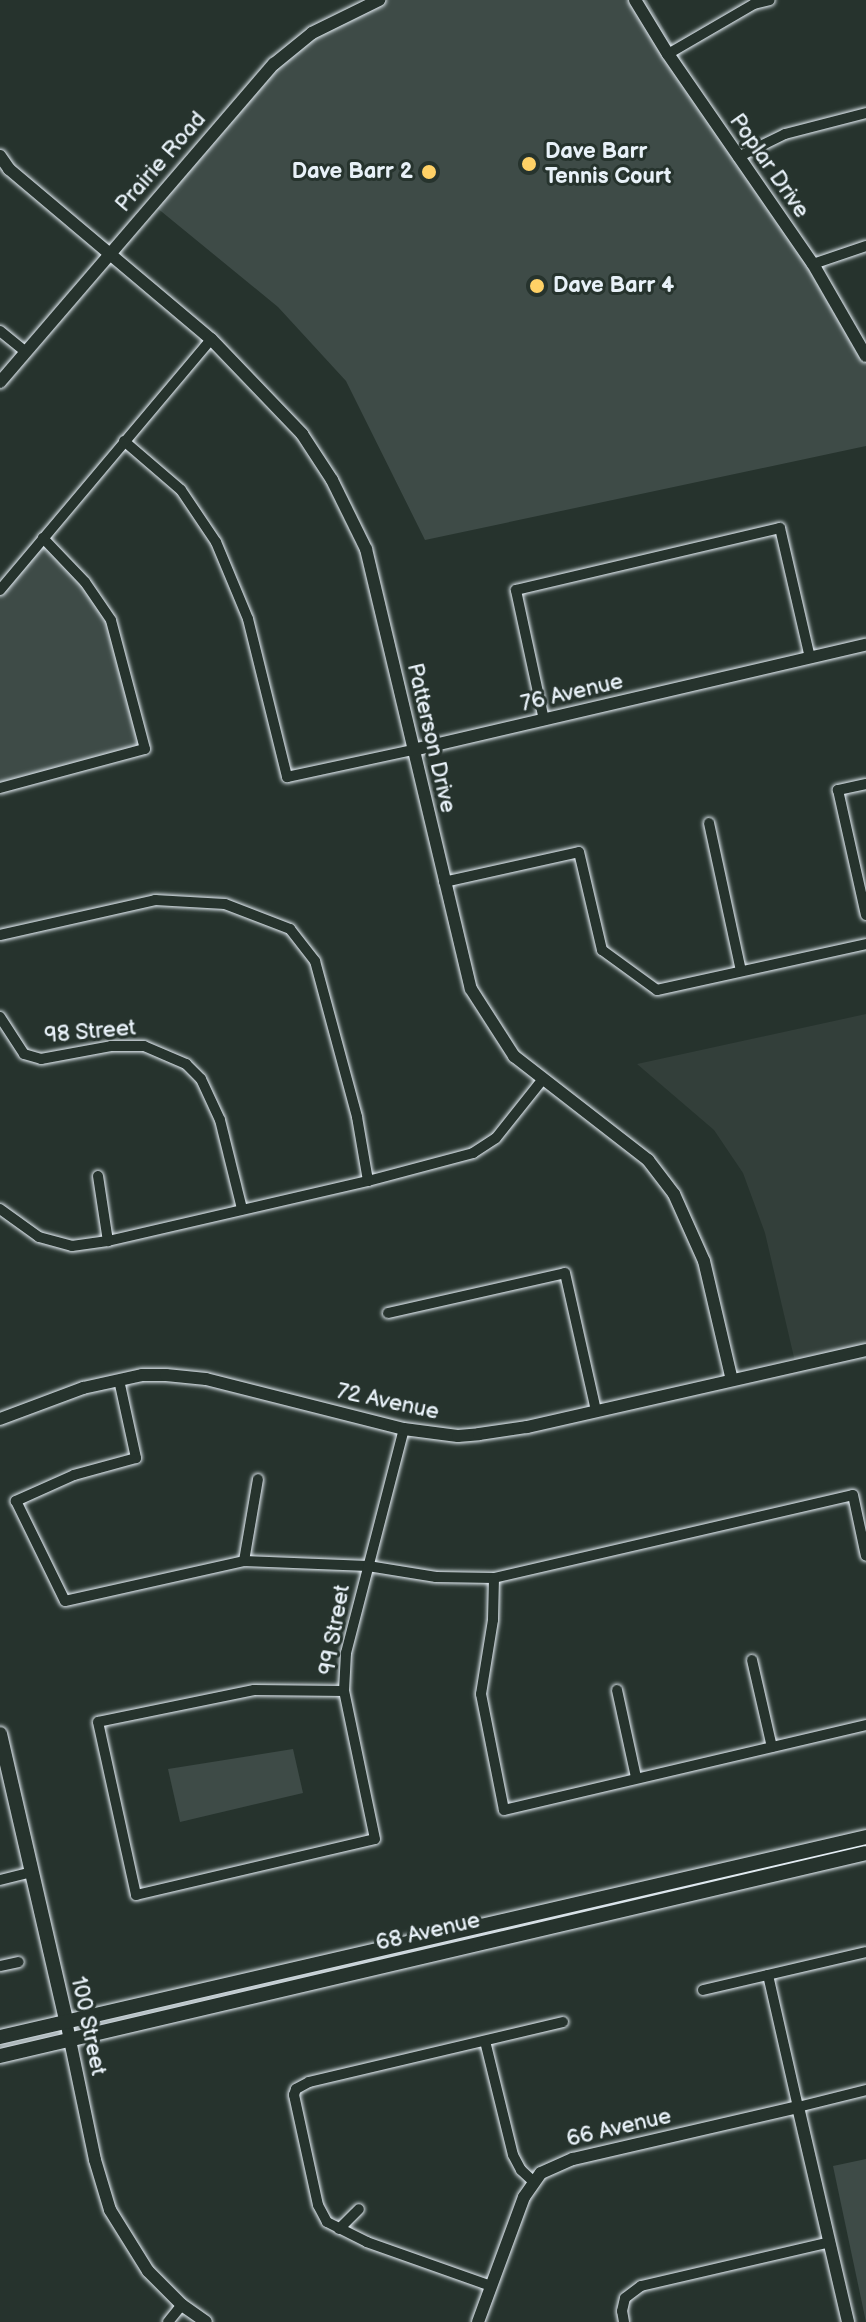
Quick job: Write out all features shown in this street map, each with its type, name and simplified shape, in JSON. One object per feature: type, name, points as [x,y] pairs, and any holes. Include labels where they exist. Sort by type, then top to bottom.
[{"type":"main road","name":"100 Street","points":[[0,1734],[66,2021]]},
{"type":"main road","name":"68 Avenue","points":[[0,2037],[866,1837]]},
{"type":"main road","name":"68 Avenue","points":[[0,2056],[866,1853]]},
{"type":"street","name":"Prairie Road","points":[[0,382],[274,64],[312,33],[379,0]]},
{"type":"street","name":"Poplar Drive","points":[[635,0],[668,54],[813,264],[866,356]]},
{"type":"street","points":[[668,54],[754,4],[770,0]]},
{"type":"street","points":[[738,157],[785,134],[866,113]]},
{"type":"street","name":"Patterson Drive","points":[[0,156],[9,169],[211,339],[302,434],[366,549],[471,989],[514,1056],[648,1160],[674,1194],[704,1261],[732,1380]]},
{"type":"street","points":[[813,264],[866,246]]},
{"type":"street","points":[[0,331],[25,351]]},
{"type":"street","points":[[0,590],[211,339]]},
{"type":"street","name":"76 Avenue","points":[[124,441],[181,490],[216,542],[248,619],[287,777],[866,645]]},
{"type":"street","points":[[544,720],[516,590],[780,528],[810,658]]},
{"type":"street","points":[[0,788],[145,749],[111,620],[85,582],[43,538]]},
{"type":"street","points":[[866,784],[838,790],[866,915]]},
{"type":"street","points":[[709,823],[741,971]]},
{"type":"street","points":[[444,882],[579,852],[602,950],[657,990],[866,944]]},
{"type":"street","points":[[0,935],[155,900],[225,904],[290,929],[315,961],[357,1117],[368,1181]]},
{"type":"street","name":"98 Street","points":[[0,1017],[24,1054],[41,1059],[111,1046],[144,1046],[186,1064],[201,1079],[220,1120],[242,1209]]},
{"type":"street","points":[[0,1209],[39,1237],[72,1246],[108,1241],[368,1181],[473,1153],[496,1138],[543,1079]]},
{"type":"street","points":[[98,1176],[108,1241]]},
{"type":"street","points":[[388,1313],[565,1273],[596,1411]]},
{"type":"street","name":"72 Avenue","points":[[0,1419],[49,1399],[119,1380],[142,1375],[188,1376],[404,1429],[458,1436],[500,1432],[866,1350]]},
{"type":"street","points":[[119,1380],[136,1458],[74,1475],[16,1501],[65,1601],[244,1561],[368,1566],[436,1577],[494,1578],[853,1495],[866,1556]]},
{"type":"street","name":"99 Street","points":[[344,1691],[254,1690],[98,1722],[136,1895],[375,1839],[344,1691],[346,1653],[404,1429]]},
{"type":"street","points":[[244,1561],[258,1479]]},
{"type":"street","points":[[494,1578],[493,1620],[481,1694],[504,1810],[866,1725]]},
{"type":"street","points":[[752,1660],[772,1747]]},
{"type":"street","points":[[617,1690],[636,1777]]},
{"type":"street","points":[[0,1880],[31,1872]]},
{"type":"street","points":[[703,1990],[866,1952]]},
{"type":"street","points":[[0,1966],[19,1962]]},
{"type":"street","points":[[768,1975],[848,2322]]},
{"type":"street","name":"100 Street","points":[[66,2021],[110,2210],[141,2262],[182,2305]]},
{"type":"street","points":[[491,2286],[327,2222],[318,2205],[295,2103],[296,2089],[309,2082],[563,2022]]},
{"type":"street","points":[[478,2322],[524,2197],[533,2181],[521,2170],[513,2155],[485,2041]]},
{"type":"street","name":"66 Avenue","points":[[533,2181],[552,2166],[573,2159],[866,2090]]},
{"type":"street","points":[[339,2229],[359,2209]]},
{"type":"street","points":[[624,2322],[623,2304],[629,2292],[641,2286],[830,2242]]},
{"type":"street","points":[[168,2322],[182,2305],[206,2322]]},
{"type":"shaded area","points":[[381,0],[647,0],[738,157],[866,356],[866,446],[425,540],[346,381],[278,307],[151,203],[276,61],[325,28]]},
{"type":"shaded area","points":[[43,538],[111,620],[145,749],[0,783],[0,590]]},
{"type":"shaded area","points":[[866,1014],[866,1350],[796,1366],[765,1233],[743,1173],[714,1130],[637,1064]]},
{"type":"shaded area","points":[[293,1749],[303,1793],[180,1822],[168,1769]]},
{"type":"shaded area","points":[[866,2159],[866,2322],[833,2166]]},
{"type":"place","name":"Dave Barr Tennis Court","points":[[529,164]]},
{"type":"place","name":"Dave Barr 2","points":[[429,172]]},
{"type":"place","name":"Dave Barr 4","points":[[537,286]]}]
